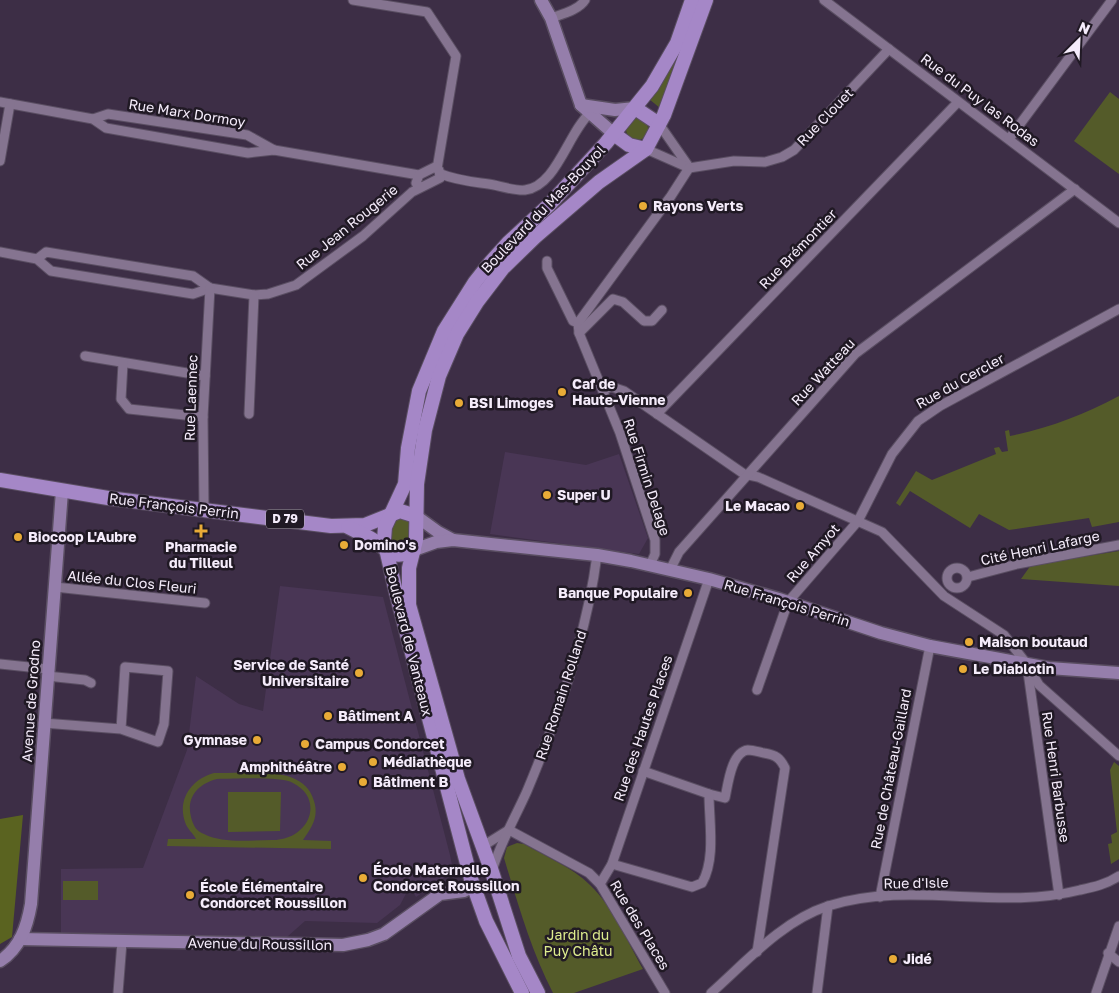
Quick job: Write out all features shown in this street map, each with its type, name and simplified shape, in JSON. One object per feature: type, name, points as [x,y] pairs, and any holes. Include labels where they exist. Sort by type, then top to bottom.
[{"type":"main road","name":"Boulevard du Mas-Bouyol","points":[[391,514],[405,484],[408,448],[419,391],[444,330],[475,282],[490,263],[508,243],[549,205],[638,109],[678,43],[692,0]]},
{"type":"main road","name":"Boulevard du Mas-Bouyol","points":[[416,516],[417,484],[428,411],[447,357],[477,302],[503,268],[535,237],[599,182],[646,149],[659,124],[706,0]]},
{"type":"main road","points":[[638,109],[659,124]]},
{"type":"main road","points":[[614,134],[629,145],[646,149]]},
{"type":"main road","name":"Rue François Perrin","points":[[0,480],[62,491],[348,527],[365,525],[400,511],[416,516]]},
{"type":"main road","name":"Boulevard de Vanteaux","points":[[391,514],[385,527],[384,540],[386,552],[475,855],[483,879],[538,993]]},
{"type":"main road","name":"Boulevard de Vanteaux","points":[[416,516],[414,550],[409,568],[410,605],[475,855],[483,879],[486,921],[521,992]]},
{"type":"main road","name":"Rue François Perrin","points":[[348,527],[375,542],[386,552],[401,556],[414,550]]},
{"type":"street","points":[[352,0],[427,12],[456,56],[440,174]]},
{"type":"street","points":[[541,0],[552,18],[586,109],[614,134]]},
{"type":"street","points":[[552,18],[583,4],[585,0]]},
{"type":"street","name":"Rue du Puy las Rodas","points":[[824,0],[1119,223]]},
{"type":"street","points":[[1009,139],[1112,0]]},
{"type":"street","name":"Rue Clouet","points":[[689,168],[734,161],[765,162],[782,157],[794,150],[889,49]]},
{"type":"street","name":"Rue Marx Dormoy","points":[[0,102],[93,119],[106,128],[248,152],[274,150],[418,175]]},
{"type":"street","name":"Rue Brémontier","points":[[657,414],[958,102]]},
{"type":"street","points":[[0,161],[10,104]]},
{"type":"street","points":[[420,187],[416,183],[418,175],[428,170],[452,179],[524,190],[540,185],[553,169],[581,122],[586,109]]},
{"type":"street","points":[[586,109],[638,109]]},
{"type":"street","name":"Rue Marx Dormoy","points":[[93,119],[108,114],[247,135],[274,150]]},
{"type":"street","points":[[659,124],[689,168]]},
{"type":"street","points":[[646,149],[689,168]]},
{"type":"street","points":[[578,323],[671,196],[689,168]]},
{"type":"street","name":"Rue Jean Rougerie","points":[[37,259],[46,252],[193,276],[210,288],[254,295],[268,294],[296,285],[362,236],[420,187],[440,174]]},
{"type":"street","name":"Rue Watteau","points":[[670,570],[679,552],[855,354],[1075,189]]},
{"type":"street","name":"Rue Jean Rougerie","points":[[0,252],[37,259],[55,272],[193,294],[210,288]]},
{"type":"street","name":"Rue Firmin Delage","points":[[547,261],[547,268],[574,321],[578,323],[579,333],[603,389],[655,540],[655,554],[650,565]]},
{"type":"street","name":"Rue Laennec","points":[[204,509],[203,417],[210,288]]},
{"type":"street","points":[[250,414],[254,295]]},
{"type":"street","points":[[579,333],[616,299],[623,302],[644,321],[652,321],[662,310]]},
{"type":"street","name":"Rue du Cercler","points":[[858,521],[892,454],[918,421],[940,406],[1119,309]]},
{"type":"street","points":[[85,356],[205,376]]},
{"type":"street","points":[[123,363],[121,400],[129,409],[203,417]]},
{"type":"street","points":[[603,389],[619,388],[744,474],[882,532],[944,596],[1004,635],[1040,685],[1119,756]]},
{"type":"street","name":"Avenue de Grodno","points":[[20,939],[29,914],[62,491]]},
{"type":"street","name":"Rue François Perrin","points":[[416,516],[453,540]]},
{"type":"street","name":"Rue Amyot","points":[[788,602],[858,521]]},
{"type":"street","name":"Rue François Perrin","points":[[414,550],[436,542],[453,540],[597,555],[709,579],[788,602],[881,634],[930,646],[1049,668],[1119,672]]},
{"type":"street","name":"Cité Henri Lafarge","points":[[968,577],[1017,564],[1119,545]]},
{"type":"street","name":"Rue Romain Rolland","points":[[483,879],[498,847],[509,830],[550,734],[590,603],[597,555]]},
{"type":"street","points":[[953,568],[963,569],[968,577],[966,584],[960,588],[951,586],[947,576],[953,568]]},
{"type":"street","name":"Rue des Hautes Places","points":[[600,884],[612,864],[709,579]]},
{"type":"street","points":[[944,596],[951,586]]},
{"type":"street","name":"Allée du Clos Fleuri","points":[[55,587],[205,603]]},
{"type":"street","points":[[757,690],[788,602]]},
{"type":"street","name":"Rue de Château-Gaillard","points":[[880,896],[930,646]]},
{"type":"street","name":"Rue Henri Barbusse","points":[[1026,663],[1059,895]]},
{"type":"street","points":[[0,664],[86,680],[91,683]]},
{"type":"street","points":[[43,722],[121,729],[158,742],[164,724],[168,671],[125,667],[121,729]]},
{"type":"street","points":[[644,771],[725,798],[733,766],[740,754],[748,750],[774,754],[780,758],[785,768],[757,952]]},
{"type":"street","points":[[612,864],[692,886],[702,883],[707,874],[710,847],[709,794]]},
{"type":"street","points":[[475,855],[509,830]]},
{"type":"street","name":"Rue des Places","points":[[509,830],[589,873],[600,884],[665,993]]},
{"type":"street","name":"Rue d'Isle","points":[[711,993],[794,920],[828,906],[880,896],[1020,898],[1059,895],[1102,885],[1119,876]]},
{"type":"street","name":"Avenue du Roussillon","points":[[20,939],[342,945],[356,943],[384,934],[440,894],[464,891],[483,879]]},
{"type":"street","points":[[817,993],[828,906]]},
{"type":"street","points":[[1096,993],[1108,953],[1119,926]]},
{"type":"street","points":[[0,961],[11,952],[20,939]]},
{"type":"street","points":[[118,993],[122,942]]},
{"type":"street","points":[[1108,953],[1119,962]]},
{"type":"shaded area","points":[[505,452],[586,465],[619,454],[648,538],[639,554],[490,534]]},
{"type":"shaded area","name":"Campus Condorcet","points":[[280,586],[383,597],[450,855],[452,865],[450,874],[416,897],[410,886],[400,905],[377,923],[305,921],[287,937],[61,933],[61,869],[143,868],[187,750],[196,676],[239,704],[263,711]]},
{"type":"green space","points":[[676,57],[680,58],[660,108],[649,99]]},
{"type":"green space","points":[[1110,92],[1119,99],[1119,174],[1074,141]]},
{"type":"green space","points":[[637,118],[647,125],[648,129],[641,139],[637,140],[627,133],[626,129],[633,119]]},
{"type":"green space","points":[[1119,396],[1119,522],[1092,527],[1089,518],[1009,530],[979,514],[970,528],[910,491],[900,506],[896,503],[916,471],[932,480],[996,454],[994,448],[999,447],[1002,452],[1008,451],[1005,431],[1009,430],[1010,436],[1029,432],[1094,409]]},
{"type":"green space","points":[[398,517],[410,520],[410,544],[401,550],[390,547],[389,543],[391,527]]},
{"type":"green space","points":[[1119,551],[1119,586],[1021,579],[1031,565]]},
{"type":"green space","points":[[1114,762],[1119,766],[1119,859],[1111,864],[1108,844],[1112,843],[1111,835],[1117,832],[1110,770]]},
{"type":"green space","points":[[257,772],[286,776],[299,781],[308,789],[314,801],[316,812],[314,822],[303,840],[331,841],[331,849],[167,846],[168,839],[196,839],[186,824],[183,805],[188,791],[206,776],[214,773]],"holes":[[[217,779],[278,779],[293,783],[303,790],[309,799],[309,818],[296,833],[285,838],[272,840],[229,840],[201,833],[193,823],[190,803],[199,788]]]},
{"type":"green space","points":[[228,792],[281,792],[280,831],[228,832]]},
{"type":"green space","points":[[23,815],[12,937],[0,944],[0,819]]},
{"type":"green space","name":"Jardin du Puy Châtu","points":[[517,843],[524,844],[559,863],[590,885],[613,914],[643,969],[574,993],[553,993],[532,944],[504,858],[507,847]]},
{"type":"green space","points":[[63,881],[98,881],[98,900],[63,900]]},
{"type":"place","name":"Rayons Verts","points":[[643,206]]},
{"type":"place","name":"Caf de Haute-Vienne","points":[[562,392]]},
{"type":"place","name":"BSI Limoges","points":[[459,403]]},
{"type":"place","name":"Super U","points":[[547,495]]},
{"type":"place","name":"Le Macao","points":[[800,506]]},
{"type":"place","name":"Pharmacie du Tilleul","points":[[201,531]]},
{"type":"place","name":"Biocoop L'Aubre","points":[[18,537]]},
{"type":"place","name":"Domino's","points":[[344,545]]},
{"type":"place","name":"Banque Populaire","points":[[688,593]]},
{"type":"place","name":"Maison boutaud","points":[[969,642]]},
{"type":"place","name":"Le Diablotin","points":[[963,669]]},
{"type":"place","name":"Service de Santé Universitaire","points":[[359,673]]},
{"type":"place","name":"Bâtiment A","points":[[328,716]]},
{"type":"place","name":"Gymnase","points":[[257,740]]},
{"type":"place","name":"Campus Condorcet","points":[[305,744]]},
{"type":"place","name":"Médiathèque","points":[[373,762]]},
{"type":"place","name":"Amphithéâtre","points":[[342,767]]},
{"type":"place","name":"Bâtiment B","points":[[363,782]]},
{"type":"place","name":"École Maternelle Condorcet Roussillon","points":[[363,878]]},
{"type":"place","name":"École Élémentaire Condorcet Roussillon","points":[[190,895]]},
{"type":"place","name":"Jidé","points":[[893,959]]}]
